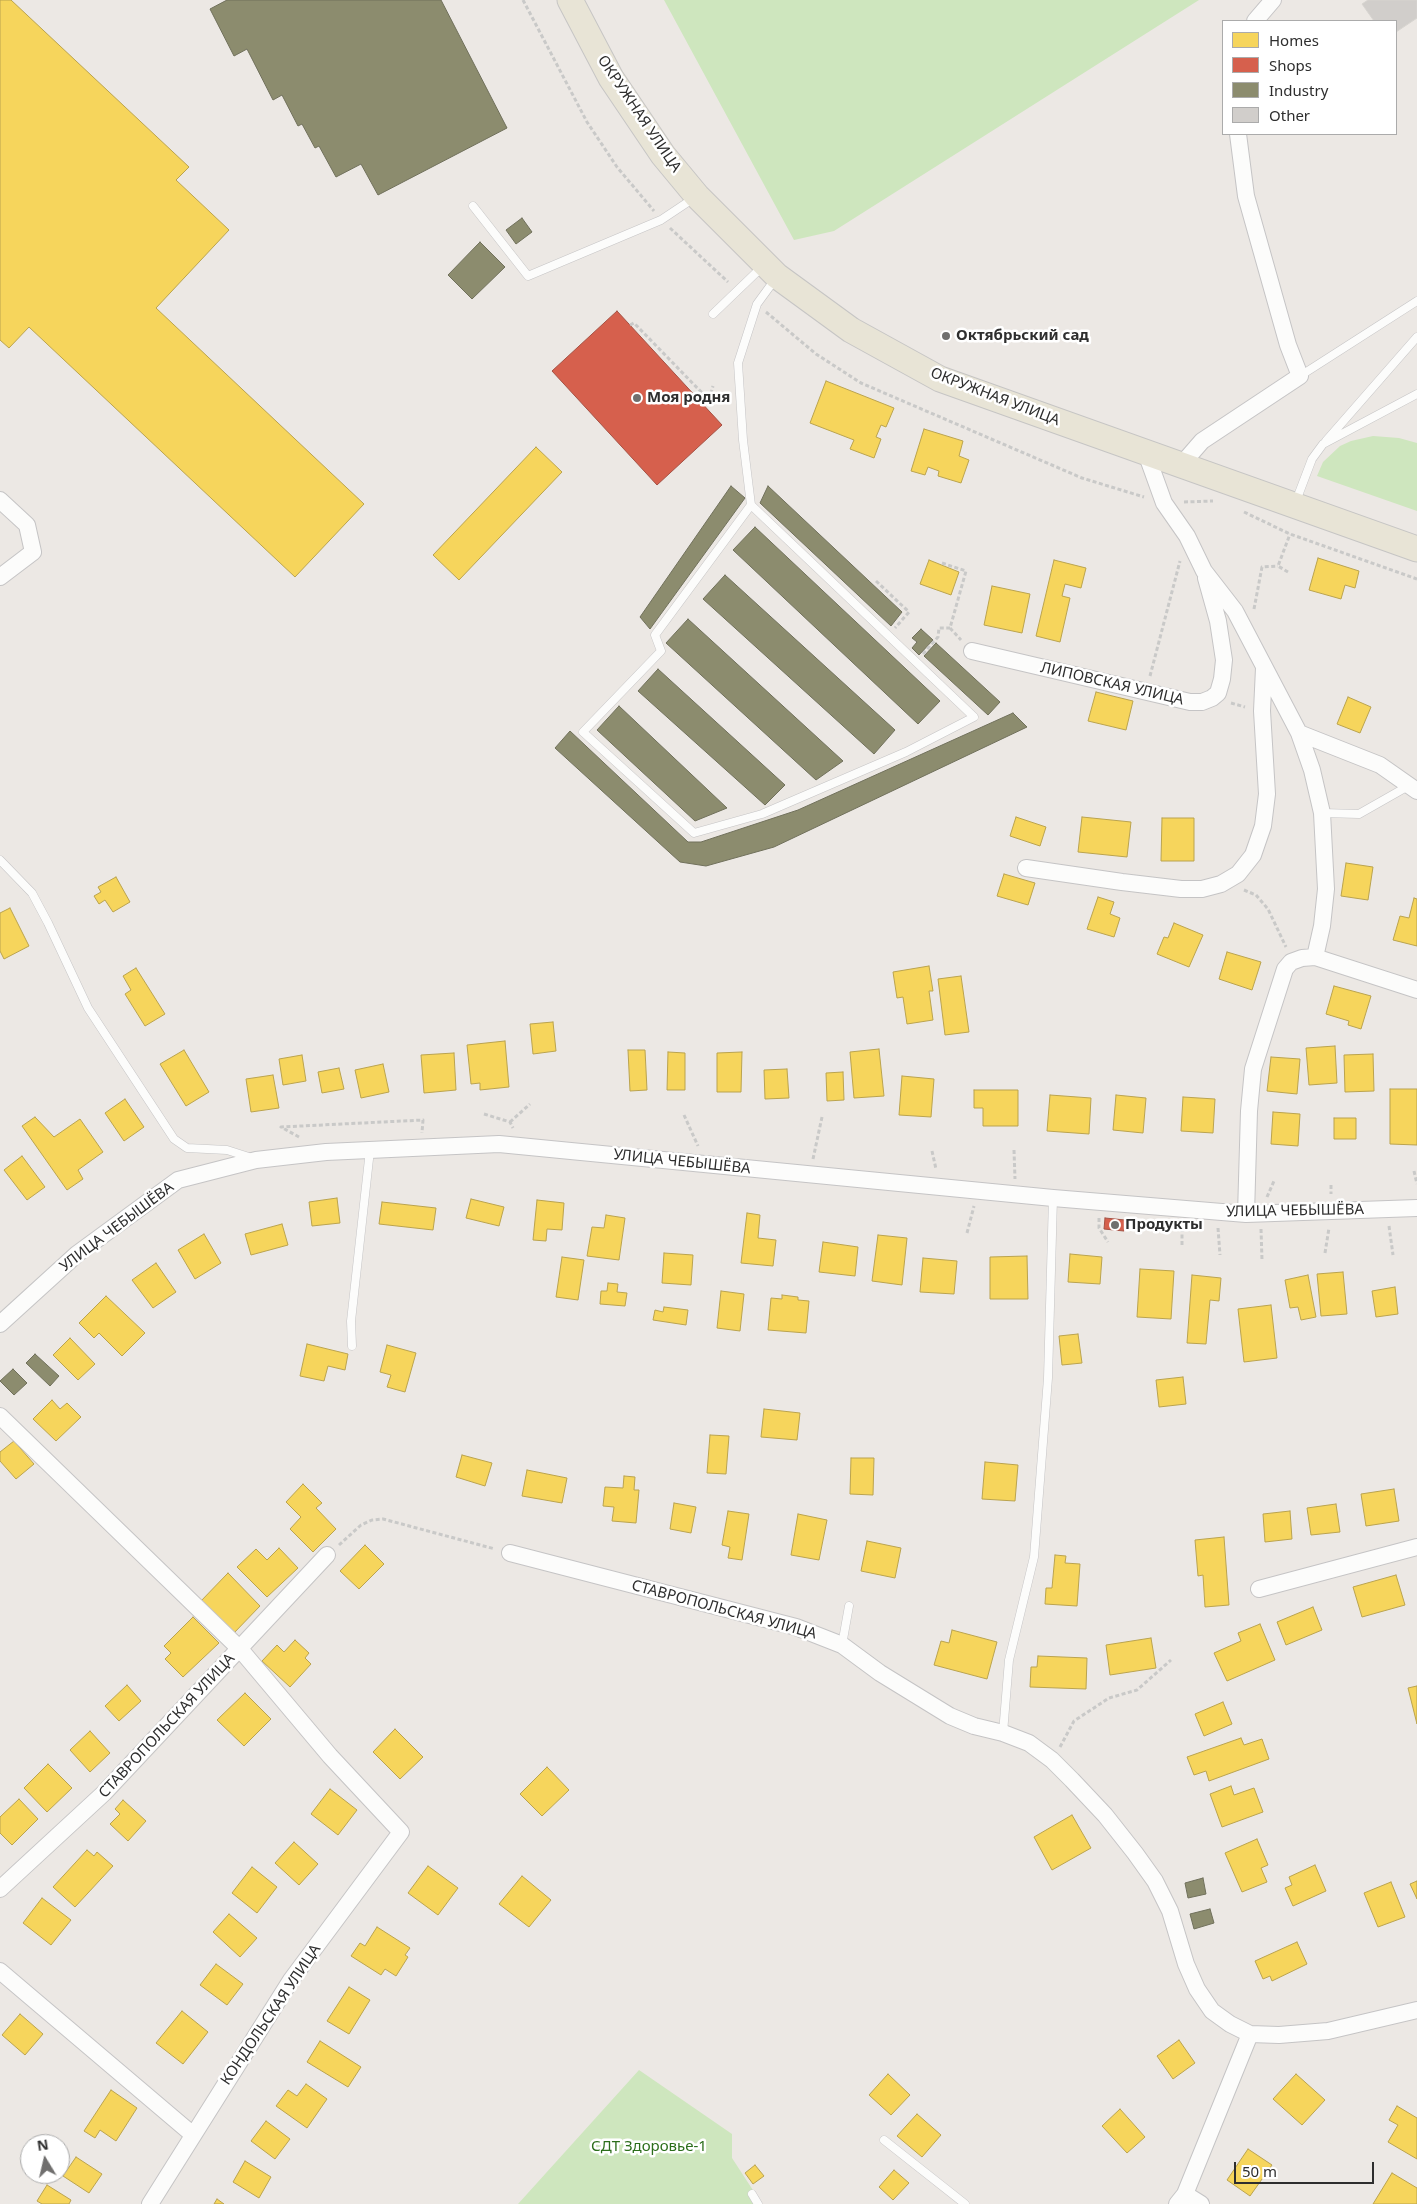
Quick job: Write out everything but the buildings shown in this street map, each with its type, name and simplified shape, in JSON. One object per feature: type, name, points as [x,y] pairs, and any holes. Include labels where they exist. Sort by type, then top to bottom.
[{"type":"main road","name":"ОКРУЖНАЯ УЛИЦА","points":[[570,0],[611,78],[663,155],[697,196],[771,270],[851,330],[940,379],[1417,549]]},
{"type":"street","points":[[1256,20],[1273,0]]},
{"type":"street","points":[[1182,464],[1202,441],[1300,376],[1288,346],[1246,196],[1238,135]]},
{"type":"street","points":[[1146,453],[1164,503],[1187,536],[1204,571],[1235,611],[1299,733],[1312,770],[1322,813],[1326,889],[1322,926],[1315,957]]},
{"type":"street","points":[[0,500],[26,525],[33,552],[0,577]]},
{"type":"street","name":"ЛИПОВСКАЯ УЛИЦА","points":[[972,651],[1190,702],[1202,702],[1218,693],[1224,660],[1218,622],[1204,571]]},
{"type":"street","points":[[1026,868],[1122,882],[1202,889],[1221,884],[1238,874],[1252,855],[1262,826],[1267,794],[1262,711],[1264,668]]},
{"type":"street","points":[[1299,733],[1380,765],[1413,788]]},
{"type":"street","points":[[1246,1214],[1249,1111],[1253,1069],[1282,978],[1291,962],[1302,958],[1315,957],[1417,990]]},
{"type":"street","name":"УЛИЦА ЧЕБЫШЁВА","points":[[0,1324],[77,1254],[178,1180],[256,1160],[326,1152],[499,1144],[1016,1195],[1246,1214],[1331,1213],[1386,1208],[1417,1208]]},
{"type":"street","points":[[0,1416],[240,1649]]},
{"type":"street","points":[[1259,1589],[1417,1547]]},
{"type":"street","name":"СТАВРОПОЛЬСКАЯ УЛИЦА","points":[[510,1553],[796,1626],[842,1645],[880,1674],[950,1716],[974,1726],[1003,1733],[1029,1743],[1052,1760],[1104,1815],[1155,1881],[1170,1911],[1197,1989],[1212,2011],[1230,2024],[1250,2034],[1279,2035],[1328,2031],[1417,2010]]},
{"type":"street","name":"СТАВРОПОЛЬСКАЯ УЛИЦА","points":[[0,1889],[104,1794],[327,1556]]},
{"type":"street","name":"КОНДОЛЬСКАЯ УЛИЦА","points":[[150,2204],[192,2134],[291,1980],[401,1832],[330,1756],[240,1649]]},
{"type":"street","points":[[0,1971],[192,2134]]},
{"type":"street","points":[[1201,2204],[1181,2199],[1250,2034]]},
{"type":"lane","points":[[473,206],[528,276],[662,220],[697,196]]},
{"type":"lane","points":[[713,314],[771,270]]},
{"type":"lane","points":[[751,505],[655,634],[661,651],[583,732],[694,833],[762,814],[906,752],[974,717],[751,505],[743,440],[738,364],[757,304],[771,270]]},
{"type":"lane","points":[[1300,376],[1417,301]]},
{"type":"lane","points":[[1295,504],[1312,458],[1417,337]]},
{"type":"lane","points":[[1323,444],[1417,394]]},
{"type":"lane","points":[[1322,813],[1358,814],[1413,788]]},
{"type":"lane","points":[[0,860],[32,893],[88,1008],[174,1139],[186,1148],[227,1150],[256,1160]]},
{"type":"lane","points":[[352,1346],[351,1321],[370,1150]]},
{"type":"lane","points":[[1003,1733],[1009,1660],[1034,1557],[1048,1378],[1053,1198]]},
{"type":"lane","points":[[842,1645],[849,1606]]},
{"type":"lane","points":[[884,2140],[965,2204]]},
{"type":"lane","points":[[752,2194],[758,2204]]},
{"type":"path","points":[[630,325],[634,323],[709,400],[713,386]]},
{"type":"path","points":[[1278,566],[1290,534]]},
{"type":"path","points":[[1146,691],[1187,536]]},
{"type":"path","points":[[942,563],[966,571],[950,628]]},
{"type":"path","points":[[1252,619],[1262,567],[1278,566],[1288,572]]},
{"type":"path","points":[[876,581],[909,612],[888,636]]},
{"type":"path","points":[[916,662],[938,638],[939,628],[950,628],[972,651]]},
{"type":"path","points":[[1221,884],[1239,888],[1256,895],[1268,909],[1276,924],[1291,962]]},
{"type":"path","points":[[510,1122],[530,1104]]},
{"type":"path","points":[[684,1115],[707,1164]]},
{"type":"path","points":[[809,1174],[822,1117]]},
{"type":"path","points":[[326,1152],[280,1127],[422,1120],[421,1148]]},
{"type":"path","points":[[1014,1150],[1016,1195]]},
{"type":"path","points":[[1414,1171],[1417,1184]]},
{"type":"path","points":[[967,1233],[977,1191]]},
{"type":"path","points":[[1100,1202],[1099,1228],[1108,1242]]},
{"type":"path","points":[[1386,1208],[1393,1255]]},
{"type":"path","points":[[1218,1212],[1220,1255]]},
{"type":"path","points":[[327,1556],[361,1524],[383,1519],[510,1553]]},
{"type":"path","points":[[1052,1760],[1074,1721],[1109,1698],[1137,1690],[1171,1660]]},
{"type":"green space","points":[[664,0],[1199,0],[834,231],[794,240]]},
{"type":"green space","points":[[1373,436],[1399,438],[1417,443],[1417,511],[1317,476],[1323,462],[1340,446],[1351,441]]},
{"type":"green space","name":"СДТ Здоровье-1","points":[[639,2070],[732,2134],[732,2158],[762,2204],[518,2204]]},
{"type":"place","name":"Октябрьский сад","points":[[946,336]]},
{"type":"place","name":"Моя родня","points":[[637,398]]},
{"type":"place","name":"Продукты","points":[[1115,1225]]}]
